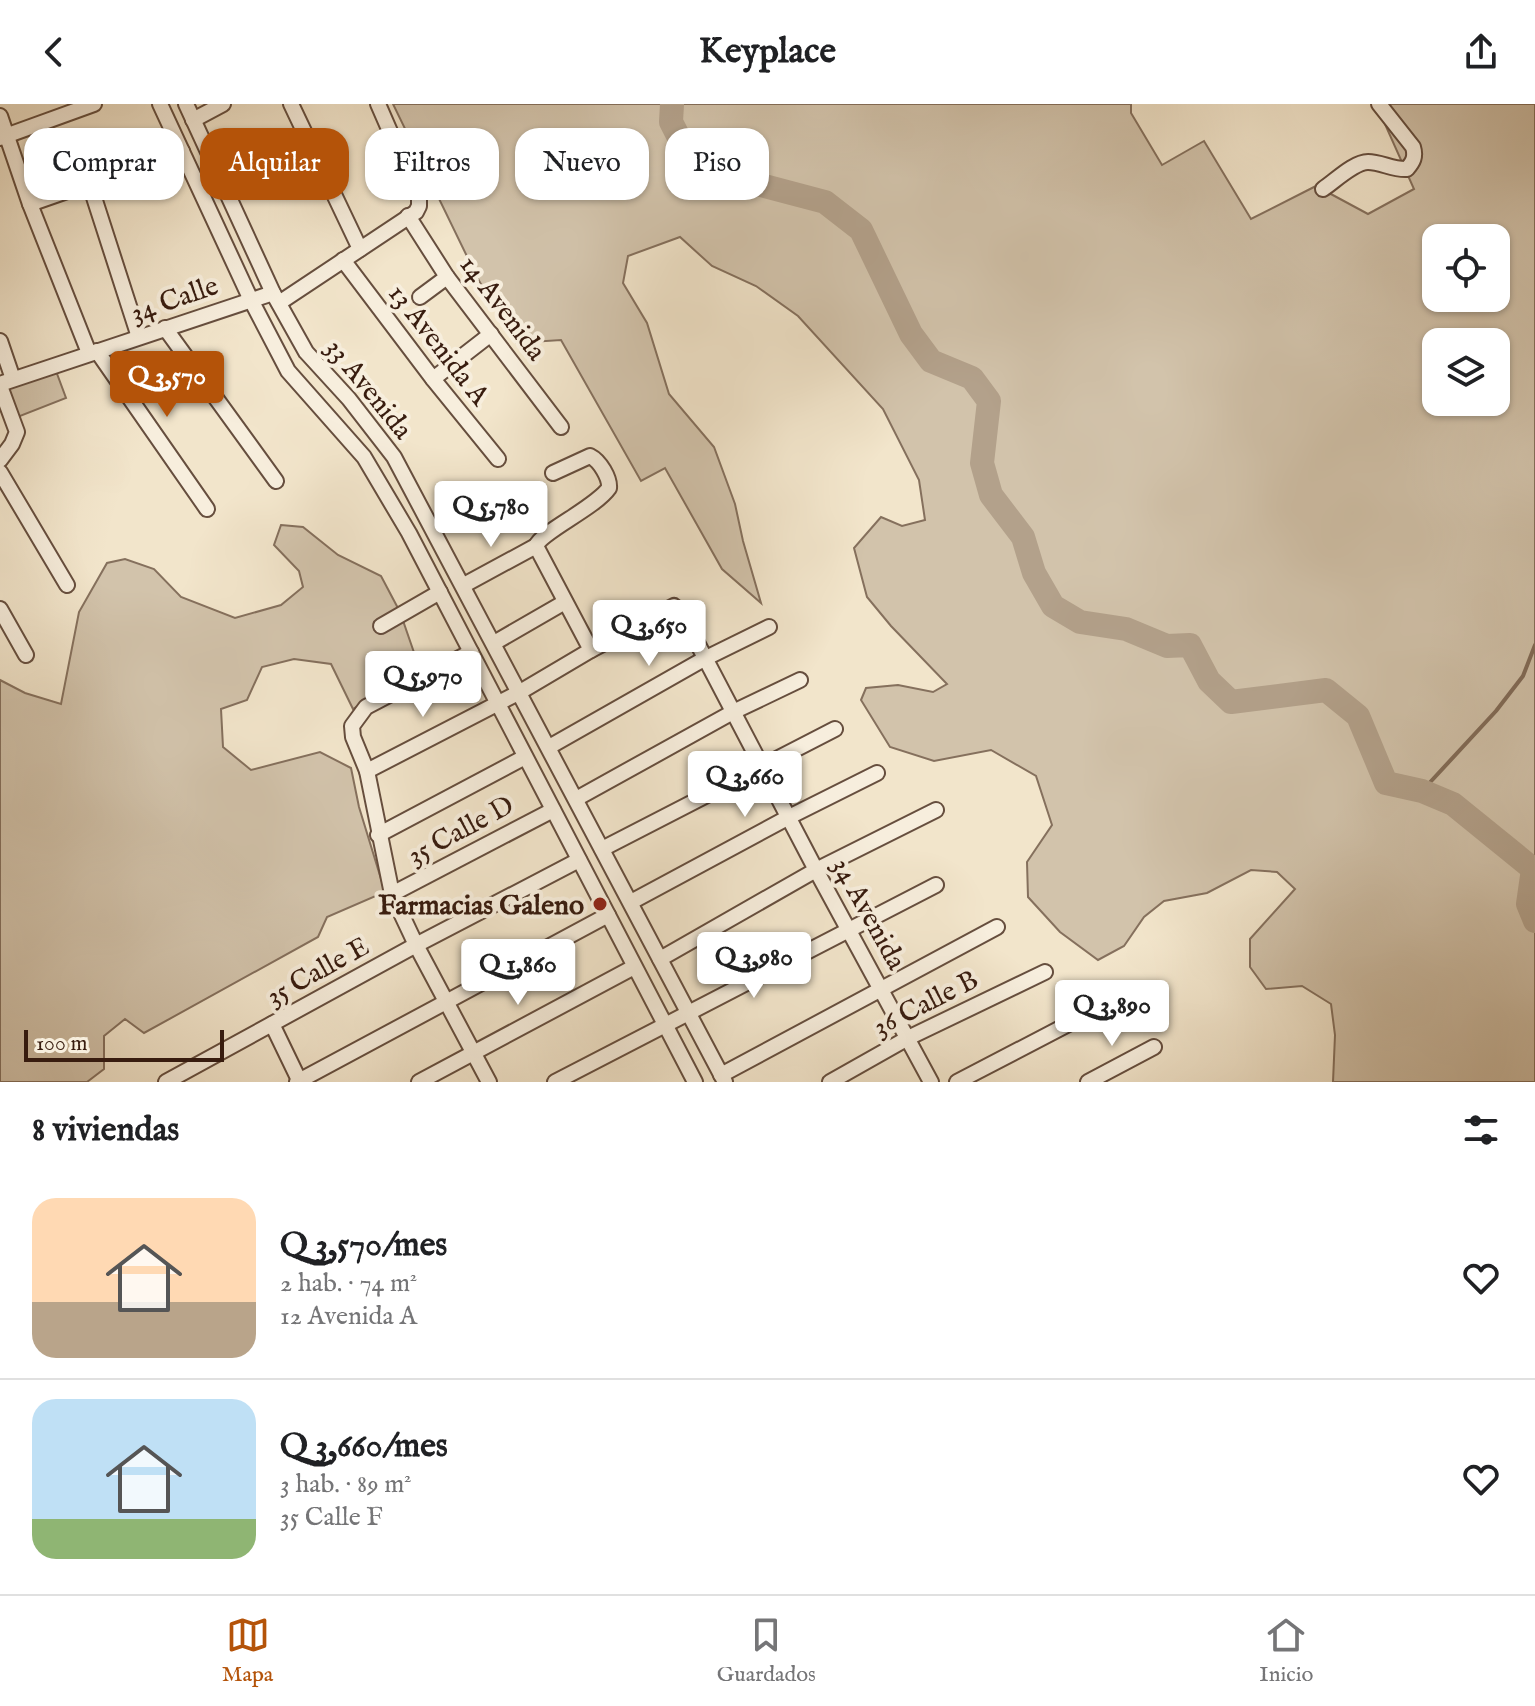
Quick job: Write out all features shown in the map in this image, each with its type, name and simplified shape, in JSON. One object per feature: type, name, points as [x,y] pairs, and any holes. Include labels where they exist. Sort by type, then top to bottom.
[{"type":"street","points":[[3,138],[63,110],[94,104]]},
{"type":"street","name":"33 Avenida","points":[[160,104],[171,128]]},
{"type":"street","name":"33 Avenida","points":[[186,104],[276,298],[306,352],[349,399],[394,457],[723,1078]]},
{"type":"street","points":[[193,120],[223,104]]},
{"type":"street","points":[[291,104],[360,249]]},
{"type":"street","name":"34 Calle","points":[[4,383],[251,300],[276,298],[343,260],[416,212],[419,198],[378,104]]},
{"type":"street","points":[[1323,189],[1360,164],[1369,162],[1396,170],[1407,169],[1413,163],[1413,147],[1379,104]]},
{"type":"street","points":[[0,116],[3,138],[93,352],[207,509]]},
{"type":"street","name":"33 Avenida","points":[[184,155],[251,300],[288,371],[364,457],[409,533],[695,1082]]},
{"type":"street","points":[[30,204],[43,200]]},
{"type":"street","points":[[95,200],[139,337]]},
{"type":"street","name":"14 Avenida","points":[[408,216],[447,277],[561,427]]},
{"type":"street","name":"13 Avenida A","points":[[343,260],[498,459]]},
{"type":"street","points":[[420,297],[447,277]]},
{"type":"street","points":[[165,328],[276,481]]},
{"type":"street","points":[[433,379],[491,334]]},
{"type":"street","points":[[0,341],[4,383],[17,432],[0,460]]},
{"type":"street","points":[[464,585],[536,546],[540,537],[582,513],[610,484],[598,461],[590,456],[553,473]]},
{"type":"street","points":[[0,472],[67,585]]},
{"type":"street","points":[[367,771],[520,692],[591,650],[536,546]]},
{"type":"street","points":[[381,626],[440,592]]},
{"type":"street","points":[[494,643],[565,602]]},
{"type":"street","name":"34 Avenida","points":[[591,650],[668,607],[674,606],[681,612],[931,1082]]},
{"type":"street","points":[[0,609],[26,655]]},
{"type":"street","points":[[549,747],[704,659],[769,627]]},
{"type":"street","points":[[471,652],[366,707],[352,726],[353,737],[367,771],[392,894],[489,1082]]},
{"type":"street","points":[[576,799],[733,712],[800,680]]},
{"type":"street","points":[[602,849],[835,729]]},
{"type":"street","points":[[378,835],[525,757]]},
{"type":"street","points":[[631,902],[877,773]]},
{"type":"street","name":"35 Calle D","points":[[392,894],[553,810]]},
{"type":"street","points":[[660,959],[816,870],[936,810]]},
{"type":"street","name":"35 Calle E","points":[[166,1082],[579,860]]},
{"type":"street","points":[[555,1082],[936,885]]},
{"type":"street","points":[[272,1024],[299,1082],[608,915]]},
{"type":"street","points":[[723,1078],[880,987],[997,927]]},
{"type":"street","points":[[419,1082],[634,967]]},
{"type":"street","name":"36 Calle B","points":[[830,1082],[908,1038],[1045,972]]},
{"type":"street","points":[[957,1082],[1103,1006]]},
{"type":"street","points":[[1088,1082],[1154,1047]]},
{"type":"shaded area","points":[[393,104],[1131,104],[1131,113],[1162,165],[1204,141],[1251,219],[1316,186],[1368,214],[1414,189],[1376,104],[1535,104],[1535,1082],[1333,1082],[1335,1035],[1331,1004],[1302,986],[1266,989],[1250,967],[1250,939],[1295,889],[1277,872],[1251,870],[1207,893],[1164,901],[1144,917],[1124,946],[1098,960],[1060,932],[1028,897],[1027,862],[1052,825],[1036,776],[991,750],[934,761],[890,747],[861,700],[866,688],[898,685],[933,692],[947,684],[867,597],[854,548],[881,517],[902,526],[925,520],[919,480],[883,409],[798,316],[756,286],[712,266],[680,237],[628,256],[623,283],[647,323],[669,394],[714,447],[735,504],[761,603],[722,569],[665,468],[641,481],[561,340],[516,343],[478,279],[440,200],[499,200],[499,128],[405,128]]},
{"type":"shaded area","points":[[56,371],[66,398],[15,418],[6,387]]},
{"type":"shaded area","points":[[281,525],[303,527],[338,555],[381,576],[400,612],[419,667],[353,709],[331,664],[294,659],[262,667],[247,700],[221,709],[223,747],[251,770],[320,752],[351,768],[359,807],[385,892],[327,917],[318,937],[144,1033],[125,1019],[104,1036],[104,1069],[87,1082],[0,1082],[0,680],[25,693],[61,704],[79,612],[107,563],[125,559],[154,569],[181,597],[235,618],[281,605],[303,587],[299,571],[274,545]]},
{"type":"waterway","points":[[672,104],[671,122],[691,161],[723,184],[761,185],[825,202],[861,230],[911,334],[931,361],[972,378],[989,401],[982,463],[991,495],[1023,537],[1034,573],[1053,606],[1080,622],[1126,629],[1167,646],[1190,645],[1209,681],[1231,702],[1326,690],[1358,716],[1386,783],[1422,791],[1453,804],[1533,869],[1528,904],[1535,921]]},
{"type":"waterway","points":[[1422,791],[1496,711],[1523,676],[1535,645]]},
{"type":"waterway","points":[[1533,869],[1535,864]]},
{"type":"place","name":"Farmacias Galeno","points":[[600,904]]}]
